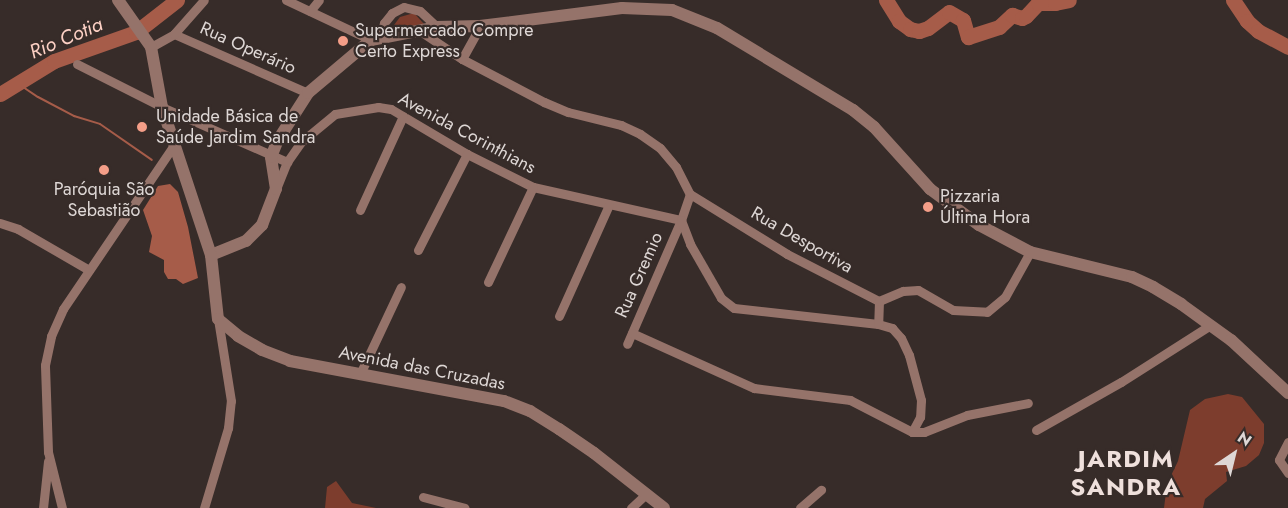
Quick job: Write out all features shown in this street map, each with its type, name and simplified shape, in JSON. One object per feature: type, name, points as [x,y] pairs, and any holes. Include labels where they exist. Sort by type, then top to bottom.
[{"type":"street","points":[[118,0],[151,47],[162,107],[211,255],[231,401],[228,428],[204,508]]},
{"type":"street","points":[[151,47],[174,34],[204,0]]},
{"type":"street","points":[[286,0],[375,39],[437,27],[480,26],[622,8],[672,10],[693,17],[760,52],[853,110],[874,127],[930,189],[979,225],[1030,252],[1132,277],[1181,304],[1231,340],[1288,393]]},
{"type":"street","points":[[310,11],[319,0]]},
{"type":"street","points":[[211,255],[246,241],[262,225],[276,189],[271,157],[278,140],[308,93],[375,39],[392,13],[404,7],[420,11],[437,27]]},
{"type":"street","points":[[462,59],[480,26]]},
{"type":"street","points":[[420,31],[462,59],[568,112],[621,125],[640,134],[660,148],[676,166],[690,194]]},
{"type":"street","name":"Rua Operário","points":[[174,34],[308,93]]},
{"type":"street","points":[[77,64],[162,107],[271,157],[287,162]]},
{"type":"street","name":"Avenida Corinthians","points":[[276,189],[287,162],[309,135],[335,114],[378,107],[391,109],[467,154],[533,187],[681,220]]},
{"type":"street","points":[[360,210],[403,116]]},
{"type":"street","points":[[43,508],[48,452],[45,365],[51,336],[63,309],[88,270],[174,145]]},
{"type":"street","points":[[418,250],[467,154]]},
{"type":"street","points":[[488,282],[533,187]]},
{"type":"street","name":"Rua Gremio","points":[[627,344],[690,194]]},
{"type":"street","name":"Rua Desportiva","points":[[690,194],[787,254],[879,302]]},
{"type":"street","points":[[559,316],[609,205]]},
{"type":"street","points":[[681,220],[690,244],[721,298],[734,308],[878,324],[892,328],[901,338],[909,355],[921,400],[920,417],[912,432]]},
{"type":"street","points":[[0,223],[18,229],[88,270]]},
{"type":"street","points":[[878,324],[879,302],[903,291],[918,290],[953,310],[987,312],[1005,297],[1030,252]]},
{"type":"street","points":[[360,374],[401,287]]},
{"type":"street","name":"Avenida das Cruzadas","points":[[218,319],[238,336],[273,355],[360,374],[479,395],[530,411],[594,453],[648,493],[664,508]]},
{"type":"street","points":[[1036,430],[1121,382],[1209,326]]},
{"type":"street","points":[[632,333],[754,388],[850,400],[912,432],[924,432],[967,415],[1028,403]]},
{"type":"street","points":[[1288,442],[1279,460],[1288,473]]},
{"type":"street","points":[[48,452],[62,508]]},
{"type":"street","points":[[800,508],[821,490]]},
{"type":"street","points":[[631,508],[648,493]]},
{"type":"street","points":[[423,497],[465,508]]},
{"type":"shaded area","points":[[414,13],[424,24],[391,29],[400,17]]},
{"type":"shaded area","points":[[170,184],[178,192],[188,227],[198,278],[183,284],[176,279],[168,279],[164,272],[164,260],[149,252],[152,236],[143,210],[158,186]]},
{"type":"shaded area","points":[[1228,394],[1242,397],[1264,424],[1264,443],[1259,455],[1246,466],[1226,472],[1227,481],[1205,499],[1203,508],[1164,508],[1167,484],[1178,461],[1190,410],[1205,399]]},
{"type":"shaded area","points":[[336,481],[352,503],[376,508],[325,508],[327,487]]},
{"type":"waterway","name":"Rio Cotia","points":[[0,94],[54,61],[136,32],[177,0]]},
{"type":"waterway","name":"Rio Cotia","points":[[886,0],[899,21],[910,29],[919,31],[928,28],[949,12],[963,20],[968,37],[999,27],[1012,15],[1022,18],[1038,3],[1069,0]]},
{"type":"waterway","name":"Rio Cotia","points":[[1233,0],[1247,21],[1258,31],[1288,47]]},
{"type":"waterway","points":[[21,81],[23,87],[38,97],[74,116],[100,124],[152,160]]},
{"type":"place","name":"Supermercado Compre Certo Express","points":[[343,41]]},
{"type":"place","name":"Unidade Básica de Saúde Jardim Sandra","points":[[142,127]]},
{"type":"place","name":"Paróquia São Sebastião","points":[[104,170]]},
{"type":"place","name":"Pizzaria Última Hora","points":[[928,207]]},
{"type":"district","name":"JARDIM SANDRA","points":[[1126,473]]}]
